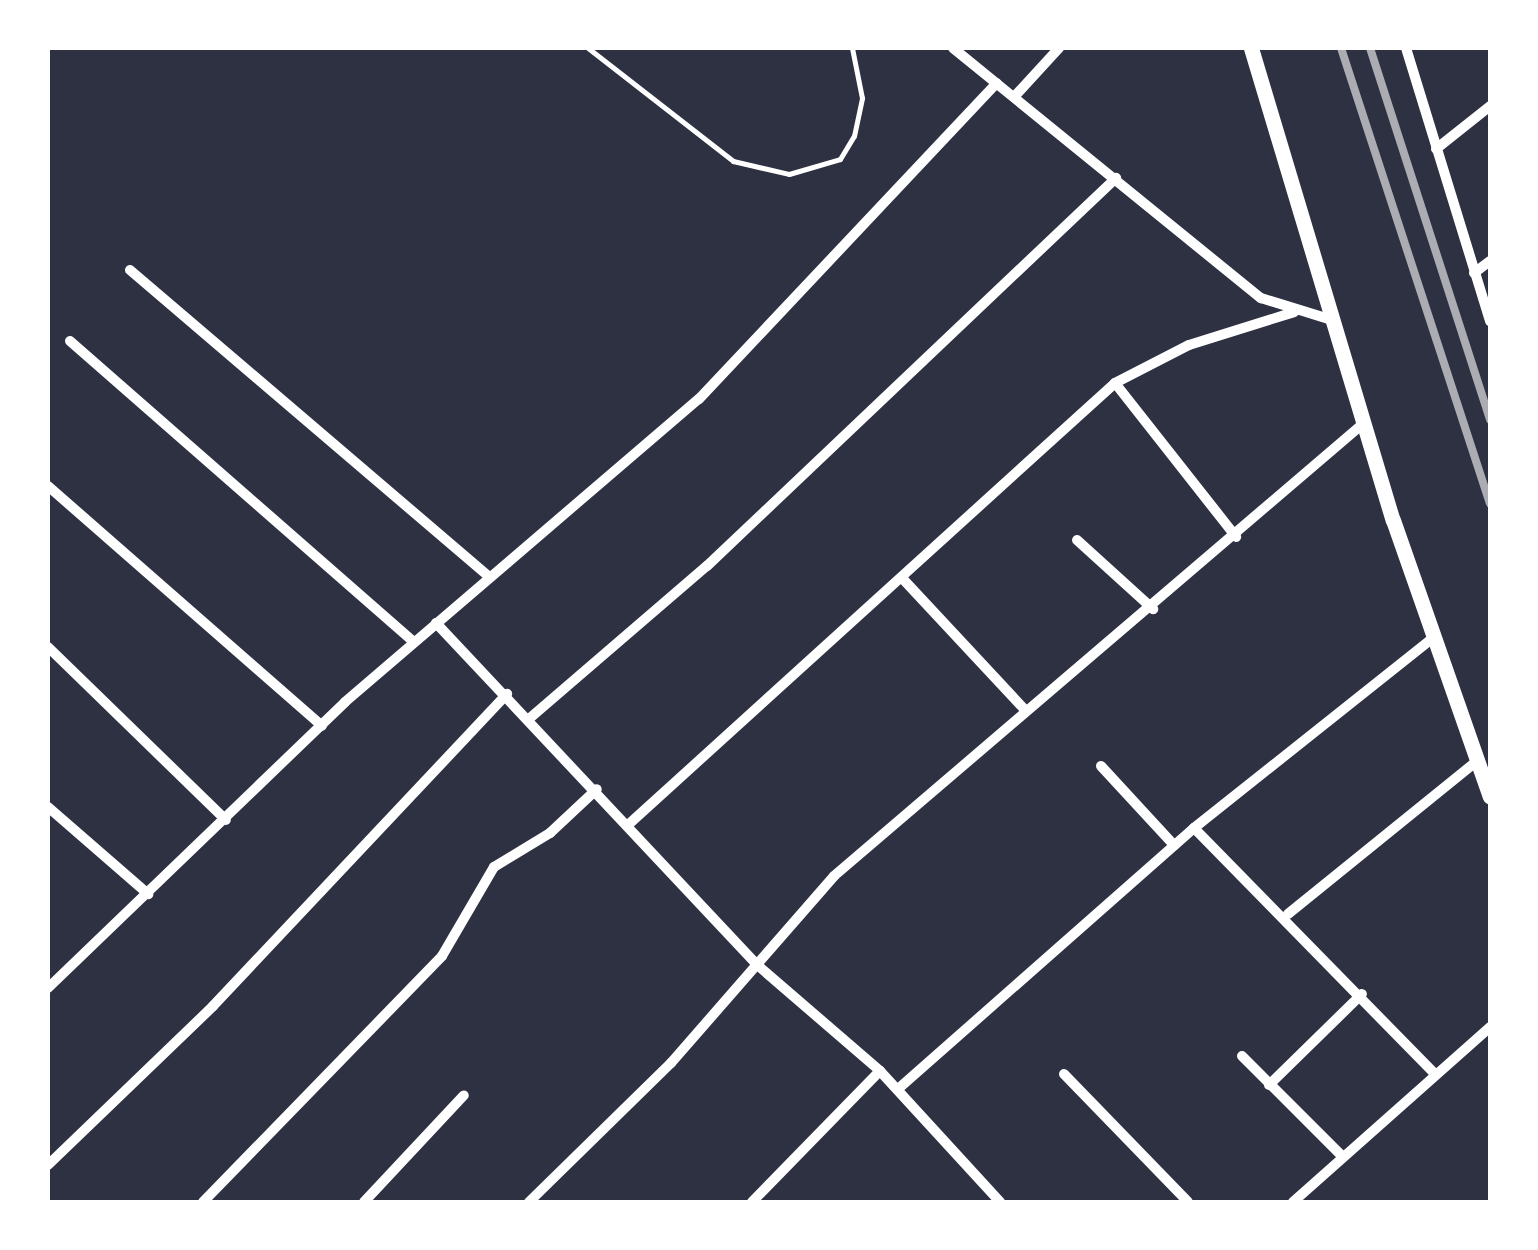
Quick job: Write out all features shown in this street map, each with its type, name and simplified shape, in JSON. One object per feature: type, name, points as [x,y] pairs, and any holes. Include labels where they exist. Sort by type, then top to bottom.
[{"type":"street","points":[[953,48],[1261,298],[1294,312],[1332,320]]},
{"type":"street","points":[[1014,97],[1059,48]]},
{"type":"street","points":[[1251,48],[1433,638],[1490,797]]},
{"type":"street","points":[[1406,48],[1490,321]]},
{"type":"street","points":[[50,981],[487,575],[710,388],[997,84]]},
{"type":"street","points":[[1436,149],[1490,106]]},
{"type":"street","points":[[530,718],[707,566],[1116,178]]},
{"type":"street","points":[[1474,273],[1490,261]]},
{"type":"street","points":[[130,270],[487,575]]},
{"type":"street","points":[[629,824],[1115,384],[1189,346],[1294,312]]},
{"type":"street","points":[[70,342],[414,642]]},
{"type":"street","points":[[1115,384],[1236,537]]},
{"type":"street","points":[[529,1202],[671,1063],[754,962],[834,876],[1153,609],[1366,421]]},
{"type":"street","points":[[48,486],[322,726]]},
{"type":"street","points":[[1076,540],[1153,609]]},
{"type":"street","points":[[902,578],[1026,712]]},
{"type":"street","points":[[436,623],[530,718],[754,962],[880,1071],[1000,1202]]},
{"type":"street","points":[[898,1089],[1194,828],[1433,638]]},
{"type":"street","points":[[48,646],[226,820]]},
{"type":"street","points":[[48,1165],[213,1006],[507,694]]},
{"type":"street","points":[[1288,914],[1478,760]]},
{"type":"street","points":[[1100,766],[1174,845]]},
{"type":"street","points":[[204,1202],[442,956],[494,867],[550,833],[597,790]]},
{"type":"street","points":[[48,807],[148,894]]},
{"type":"street","points":[[1194,828],[1288,914],[1434,1072]]},
{"type":"street","points":[[1269,1084],[1362,994]]},
{"type":"street","points":[[1294,1202],[1434,1072],[1490,1027]]},
{"type":"street","points":[[1242,1056],[1343,1157]]},
{"type":"street","points":[[752,1202],[880,1071]]},
{"type":"street","points":[[1064,1074],[1188,1202]]},
{"type":"street","points":[[364,1202],[464,1096]]},
{"type":"path","points":[[588,48],[733,161],[790,174],[840,159],[854,136],[862,98],[852,48]]},
{"type":"railway","points":[[1341,48],[1490,503]]},
{"type":"railway","points":[[1370,48],[1490,420]]}]
